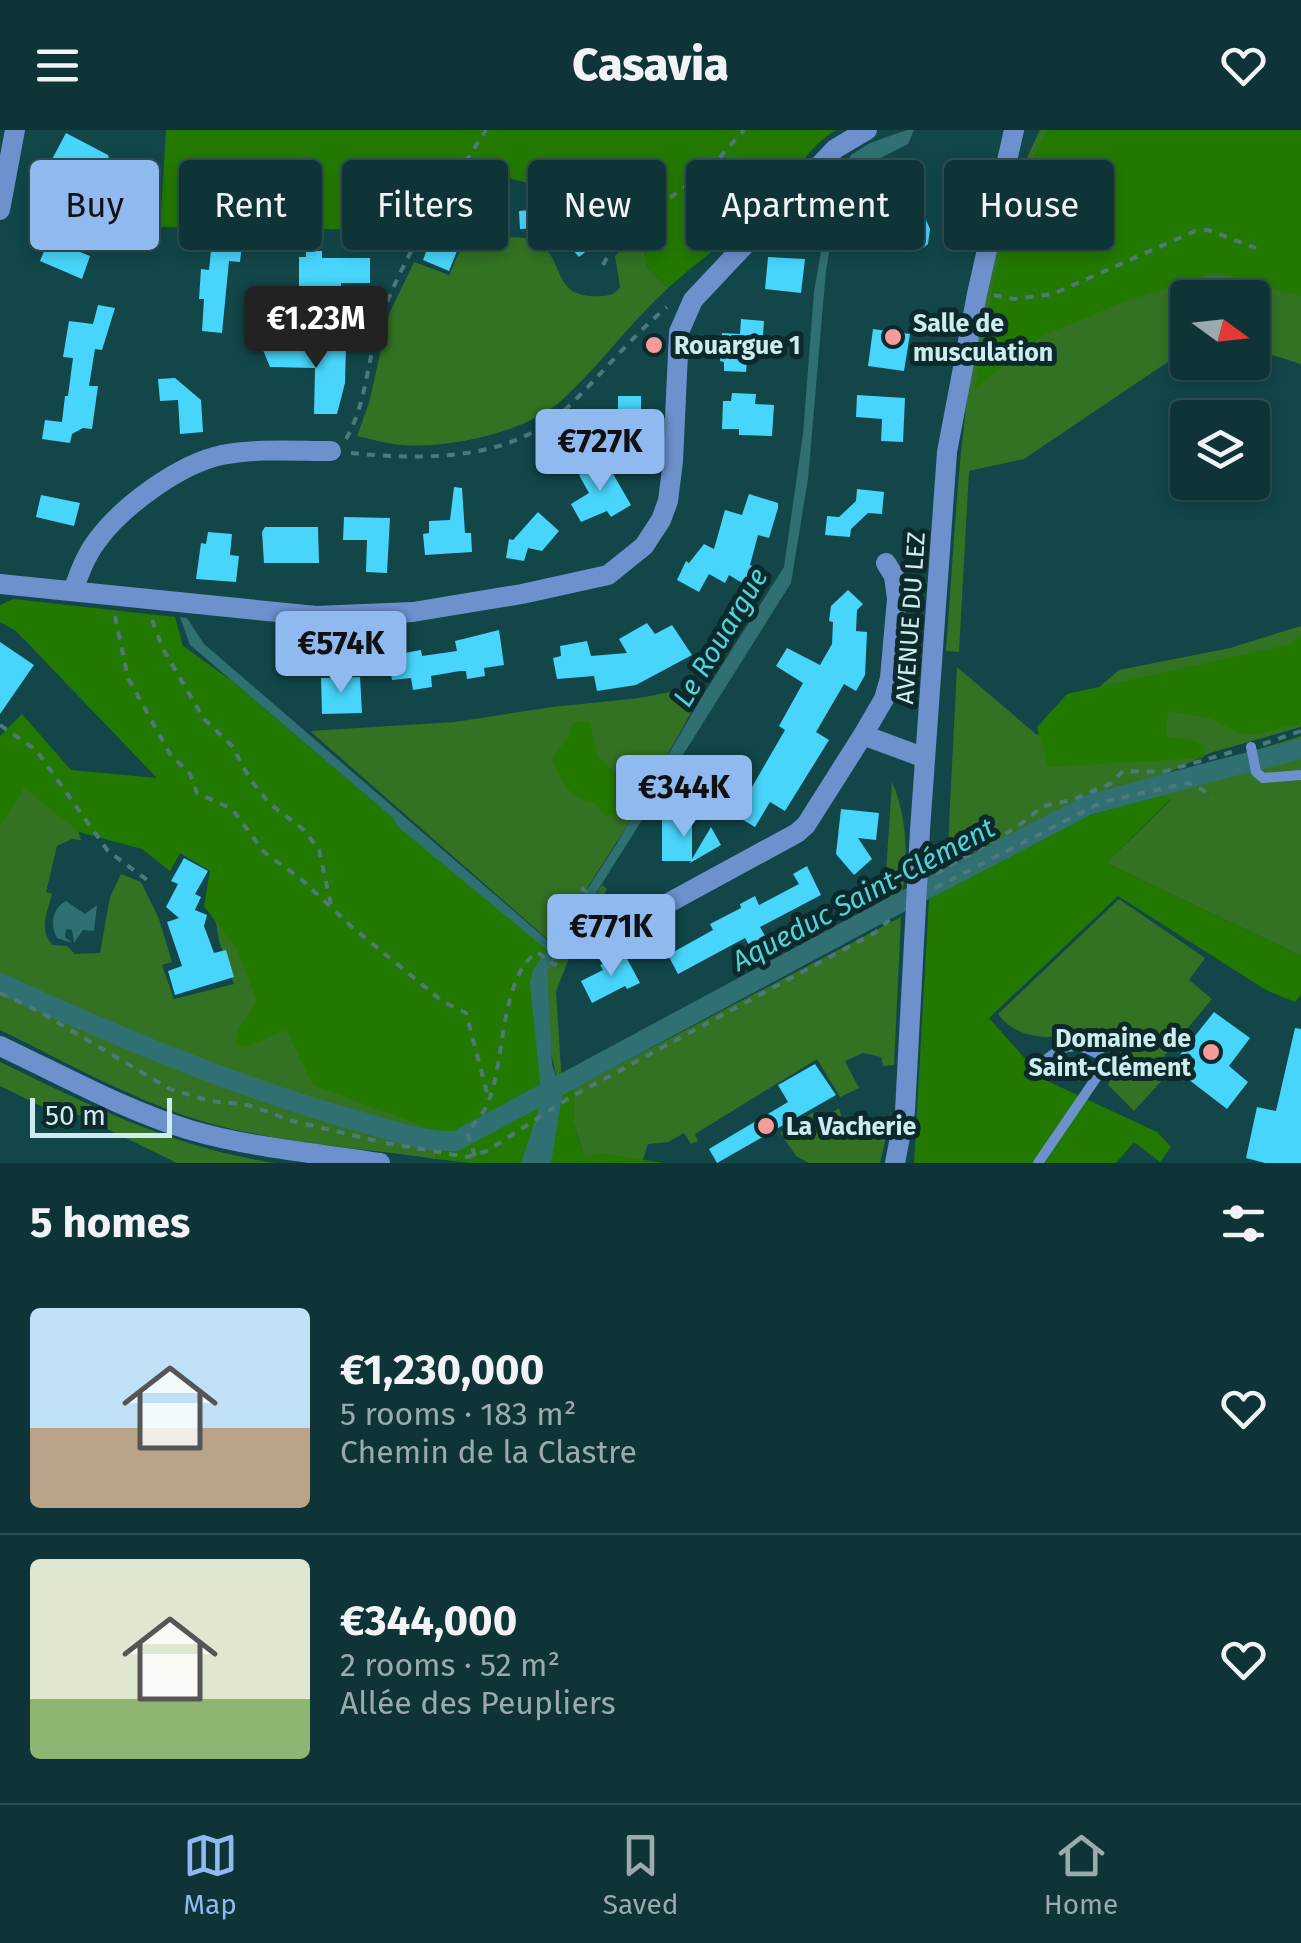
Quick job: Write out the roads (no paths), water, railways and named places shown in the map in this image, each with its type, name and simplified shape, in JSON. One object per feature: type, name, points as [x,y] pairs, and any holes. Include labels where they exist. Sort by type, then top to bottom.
[{"type":"street","points":[[0,210],[15,130]]},
{"type":"street","points":[[0,584],[316,616],[413,612],[522,594],[614,572],[653,535],[668,502],[676,350],[681,322],[693,300],[835,150],[867,130]]},
{"type":"street","name":"AVENUE DU LEZ","points":[[906,1163],[912,893],[947,452],[976,294],[1013,131]]},
{"type":"street","points":[[73,591],[82,566],[108,527],[148,491],[185,470],[218,456],[245,452],[330,451]]},
{"type":"street","points":[[605,917],[627,923],[650,914],[806,825],[884,698],[890,678],[897,599],[894,576],[886,563]]},
{"type":"street","points":[[864,735],[925,758]]},
{"type":"street","points":[[0,1046],[109,1098],[188,1129],[257,1145],[380,1163]]},
{"type":"street","name":"AVENUE DU LEZ","points":[[894,1163],[906,1110]]},
{"type":"lane","points":[[1252,747],[1256,772],[1263,778],[1301,774]]},
{"type":"lane","points":[[1038,1163],[1103,1068],[1102,1056],[1088,1047],[1072,1045],[1055,1051],[1047,1059]]},
{"type":"water","points":[[914,130],[908,144],[877,160],[848,160],[870,143]]},
{"type":"water","points":[[821,250],[830,250],[808,479],[791,583],[547,971],[552,1064],[562,1096],[551,1163],[521,1163],[542,1100],[530,984],[533,970],[547,950],[397,826],[393,818],[190,645],[180,617],[187,618],[204,644],[552,944],[784,567],[803,434],[814,292]]},
{"type":"water","points":[[66,901],[85,914],[97,905],[94,931],[83,930],[74,943],[72,930],[66,929],[65,937],[72,943],[57,938],[53,928],[55,912]]},
{"type":"waterway","name":"Aqueduc Saint-Clément","points":[[1210,772],[1301,749]]},
{"type":"waterway","name":"Aqueduc Saint-Clément","points":[[0,983],[132,1041],[267,1093],[407,1135],[456,1141],[1088,805],[1203,774]]},
{"type":"place","name":"Salle de musculation","points":[[893,337]]},
{"type":"place","name":"Rouargue 1","points":[[654,345]]},
{"type":"place","name":"Domaine de Saint-Clément","points":[[1211,1052]]},
{"type":"place","name":"La Vacherie","points":[[766,1126]]},
{"type":"water label","name":"Le Rouargue","points":[[720,637]]}]
